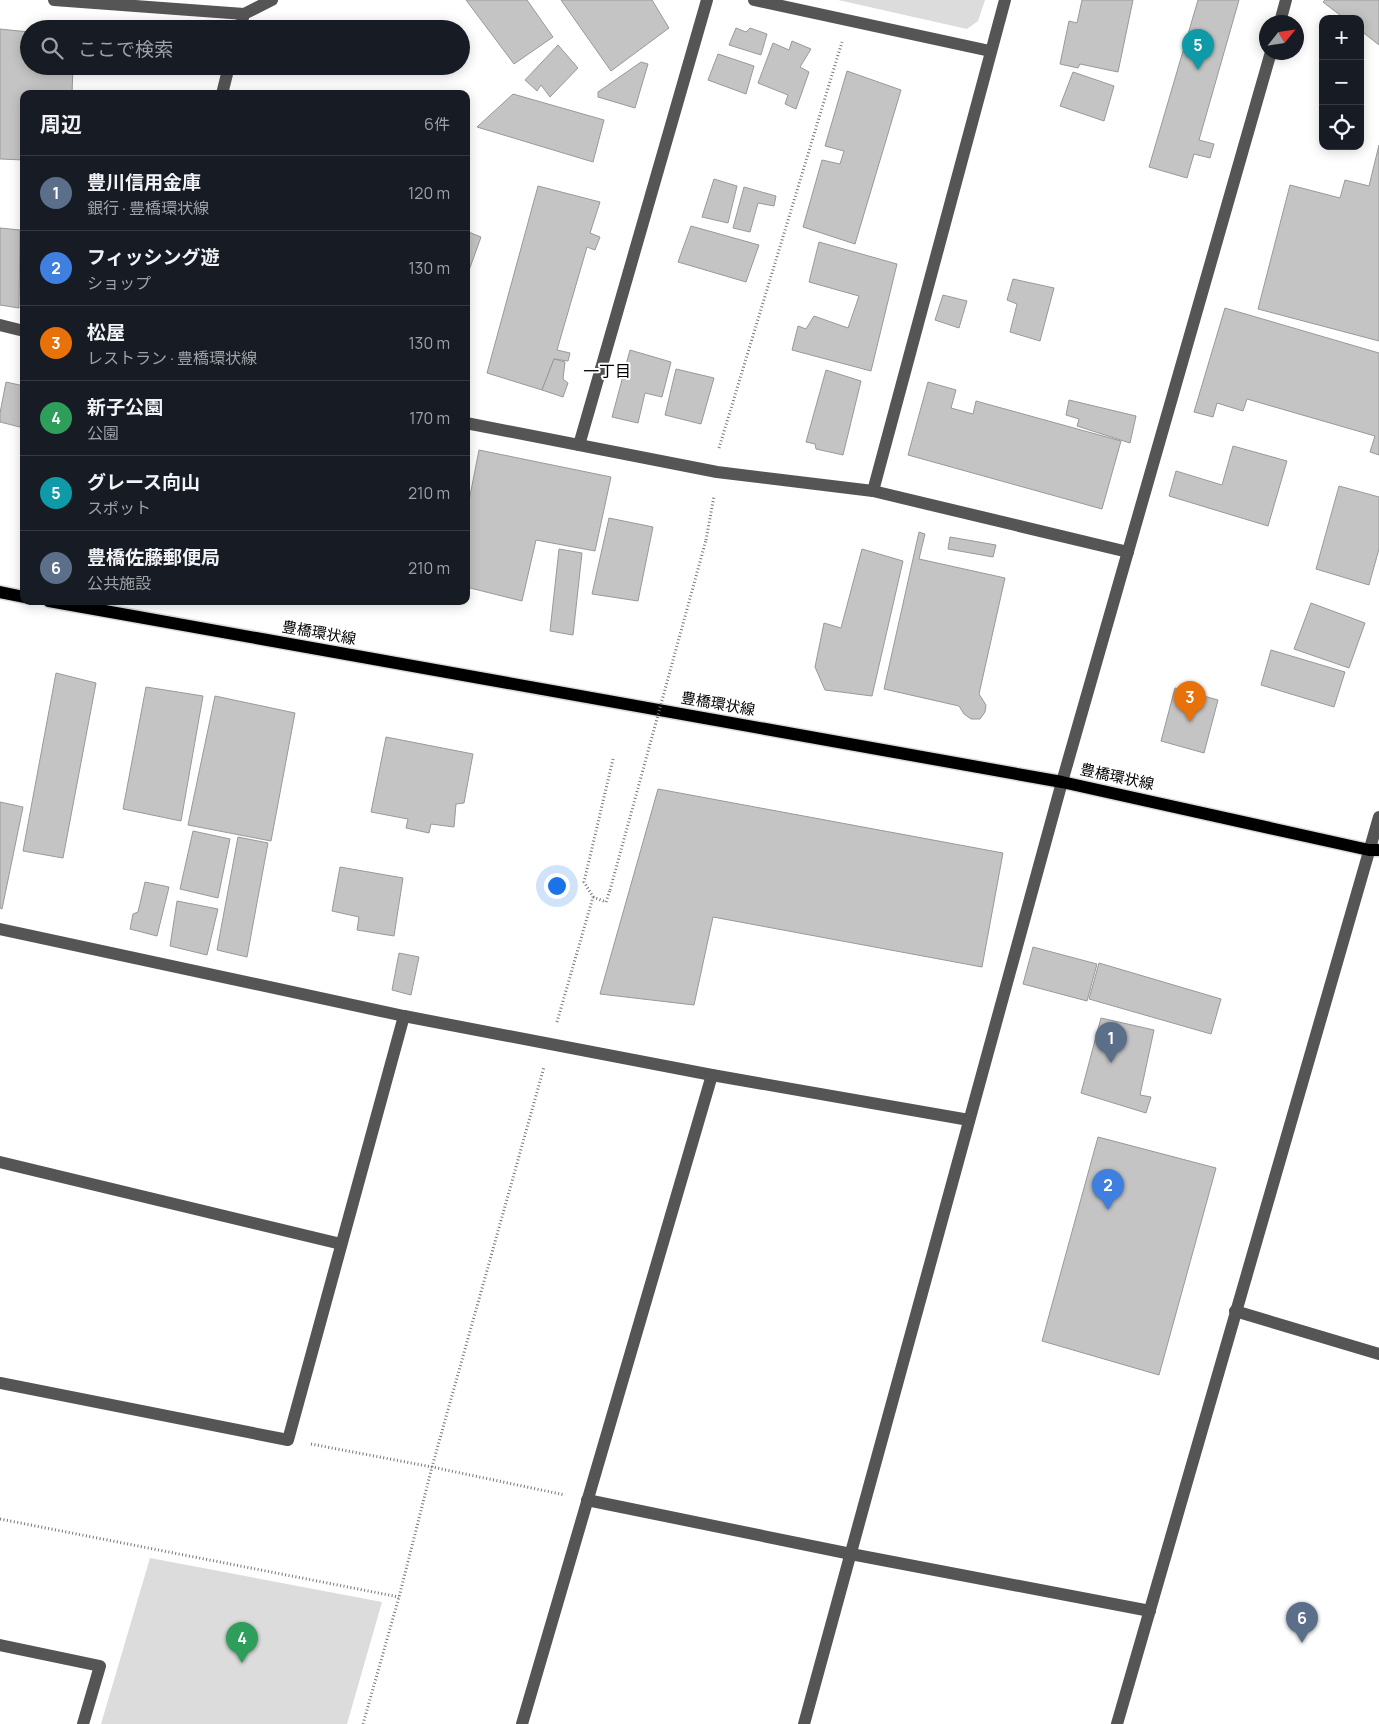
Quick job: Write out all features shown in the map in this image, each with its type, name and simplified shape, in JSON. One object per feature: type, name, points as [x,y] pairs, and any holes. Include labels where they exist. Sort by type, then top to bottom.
[{"type":"main road","points":[[0,592],[20,596]]},
{"type":"main road","name":"豊橋環状線","points":[[71,605],[1062,782],[1374,850]]},
{"type":"street","points":[[54,0],[244,14],[272,0]]},
{"type":"street","points":[[579,445],[707,0]]},
{"type":"street","points":[[754,0],[990,51]]},
{"type":"street","points":[[873,491],[1005,0]]},
{"type":"street","points":[[1282,15],[1286,0]]},
{"type":"street","points":[[242,20],[244,14]]},
{"type":"street","points":[[804,1724],[1062,782],[1269,60]]},
{"type":"street","points":[[223,90],[227,75]]},
{"type":"street","points":[[0,326],[20,330]]},
{"type":"street","points":[[470,423],[717,472],[873,491],[1128,552]]},
{"type":"street","points":[[1117,1724],[1235,1311],[1374,850],[1379,817]]},
{"type":"street","points":[[0,929],[404,1016],[712,1075],[969,1120]]},
{"type":"street","points":[[0,1383],[288,1440],[404,1016]]},
{"type":"street","points":[[522,1724],[712,1075]]},
{"type":"street","points":[[0,1162],[342,1244]]},
{"type":"street","points":[[1235,1311],[1379,1354]]},
{"type":"street","points":[[587,1500],[851,1554],[1150,1611]]},
{"type":"street","points":[[0,1644],[100,1666],[83,1724]]},
{"type":"path","points":[[613,759],[584,882],[593,897],[606,902],[706,540],[716,488],[718,452],[848,21]]},
{"type":"path","points":[[363,1724],[399,1597],[432,1467],[593,897]]},
{"type":"path","points":[[288,1440],[432,1467],[587,1500]]},
{"type":"path","points":[[0,1519],[399,1597]]},
{"type":"shaded area","points":[[838,0],[985,0],[978,21],[967,29]]},
{"type":"shaded area","points":[[150,1558],[382,1602],[347,1724],[101,1724]]},
{"type":"building","points":[[466,0],[527,0],[553,37],[514,64]]},
{"type":"building","points":[[561,0],[652,0],[669,28],[611,71]]},
{"type":"building","points":[[1082,0],[1133,0],[1118,72],[1080,64],[1078,68],[1060,64],[1069,21],[1077,23]]},
{"type":"building","points":[[1198,0],[1239,0],[1199,140],[1214,144],[1210,158],[1194,154],[1187,178],[1149,167]]},
{"type":"building","points":[[1325,0],[1379,0],[1379,45],[1364,33],[1364,15],[1340,15],[1323,2]]},
{"type":"building","points":[[736,28],[746,32],[750,28],[767,34],[761,55],[729,45]]},
{"type":"building","points":[[0,29],[20,31],[20,75],[73,75],[72,90],[20,90],[20,160],[0,159]]},
{"type":"building","points":[[792,41],[811,49],[800,67],[809,72],[796,109],[785,104],[788,95],[758,83],[773,43],[789,50]]},
{"type":"building","points":[[558,45],[578,68],[550,97],[541,85],[537,91],[525,80]]},
{"type":"building","points":[[718,54],[754,66],[746,94],[708,80]]},
{"type":"building","points":[[641,62],[648,64],[635,108],[598,97],[598,92]]},
{"type":"building","points":[[847,71],[901,90],[855,244],[803,227],[822,160],[840,164],[844,151],[825,146]]},
{"type":"building","points":[[1073,72],[1114,86],[1104,121],[1060,106]]},
{"type":"building","points":[[513,94],[604,120],[593,162],[477,127]]},
{"type":"building","points":[[1379,145],[1379,341],[1258,309],[1290,185],[1340,198],[1345,180],[1369,186]]},
{"type":"building","points":[[714,179],[737,186],[728,223],[702,217]]},
{"type":"building","points":[[538,186],[600,202],[590,233],[600,237],[595,250],[587,247],[557,350],[570,353],[568,361],[554,359],[542,390],[487,373]]},
{"type":"building","points":[[744,187],[776,196],[774,206],[758,203],[750,232],[733,228]]},
{"type":"building","points":[[691,226],[759,245],[746,282],[678,262]]},
{"type":"building","points":[[0,228],[20,230],[19,308],[0,305]]},
{"type":"building","points":[[470,233],[481,237],[470,268]]},
{"type":"building","points":[[819,242],[897,264],[871,371],[792,350],[798,326],[806,329],[814,316],[848,328],[859,296],[809,282]]},
{"type":"building","points":[[1013,279],[1054,288],[1040,341],[1010,332],[1017,304],[1007,300]]},
{"type":"building","points":[[943,295],[967,301],[959,328],[935,320]]},
{"type":"building","points":[[1225,308],[1379,353],[1379,455],[1370,452],[1375,436],[1247,399],[1243,411],[1217,403],[1213,417],[1194,412]]},
{"type":"building","points":[[630,350],[671,362],[662,397],[645,393],[638,423],[612,417]]},
{"type":"building","points":[[554,359],[565,362],[563,379],[568,383],[563,397],[542,390]]},
{"type":"building","points":[[676,369],[714,378],[701,424],[665,415]]},
{"type":"building","points":[[826,370],[861,381],[843,455],[816,449],[815,444],[806,442]]},
{"type":"building","points":[[6,382],[20,385],[20,427],[0,422]]},
{"type":"building","points":[[928,382],[956,390],[951,408],[973,414],[976,401],[1121,441],[1102,509],[908,455]]},
{"type":"building","points":[[1069,400],[1136,416],[1130,443],[1077,426],[1079,419],[1066,415]]},
{"type":"building","points":[[1233,446],[1287,461],[1268,526],[1169,496],[1176,471],[1222,485]]},
{"type":"building","points":[[479,450],[611,477],[595,551],[536,540],[522,601],[470,588],[470,496]]},
{"type":"building","points":[[1339,486],[1379,497],[1379,549],[1369,585],[1316,569]]},
{"type":"building","points":[[609,518],[653,527],[638,601],[592,594]]},
{"type":"building","points":[[919,532],[925,534],[919,559],[1005,578],[979,694],[986,705],[985,712],[980,719],[971,719],[964,714],[959,706],[884,689]]},
{"type":"building","points":[[950,537],[996,545],[993,557],[948,549]]},
{"type":"building","points":[[559,549],[582,553],[573,635],[550,631]]},
{"type":"building","points":[[862,549],[903,561],[872,696],[825,690],[815,667],[824,623],[841,628]]},
{"type":"building","points":[[1311,603],[1365,623],[1349,668],[1294,649]]},
{"type":"building","points":[[1271,650],[1345,672],[1334,707],[1261,685]]},
{"type":"building","points":[[56,673],[96,683],[63,858],[23,851]]},
{"type":"building","points":[[146,687],[203,696],[181,821],[123,809]]},
{"type":"building","points":[[1175,688],[1218,700],[1204,753],[1161,741]]},
{"type":"building","points":[[215,696],[295,713],[271,841],[188,825]]},
{"type":"building","points":[[386,737],[473,754],[464,803],[456,804],[454,827],[431,824],[429,833],[406,828],[408,819],[371,812]]},
{"type":"building","points":[[658,789],[1003,853],[982,967],[713,917],[694,1005],[600,994]]},
{"type":"building","points":[[0,802],[23,807],[2,909],[0,908]]},
{"type":"building","points":[[193,831],[230,839],[218,898],[180,889]]},
{"type":"building","points":[[238,837],[268,843],[247,957],[217,950]]},
{"type":"building","points":[[340,867],[403,878],[394,936],[357,930],[359,917],[332,911]]},
{"type":"building","points":[[145,882],[169,887],[157,936],[130,929],[133,914],[138,912]]},
{"type":"building","points":[[177,901],[218,909],[207,955],[170,946]]},
{"type":"building","points":[[1033,947],[1097,964],[1087,1001],[1023,984]]},
{"type":"building","points":[[399,953],[419,957],[411,995],[392,990]]},
{"type":"building","points":[[1099,963],[1221,999],[1211,1034],[1089,999]]},
{"type":"building","points":[[1101,1018],[1154,1030],[1140,1095],[1151,1097],[1146,1113],[1081,1093]]},
{"type":"building","points":[[1098,1137],[1216,1168],[1159,1375],[1042,1341]]},
{"type":"place","name":"グレース向山","points":[[1198,70]]},
{"type":"place","name":"松屋","points":[[1190,722]]},
{"type":"place","name":"豊川信用金庫","points":[[1111,1063]]},
{"type":"place","name":"フィッシング遊","points":[[1108,1210]]},
{"type":"place","name":"豊橋佐藤郵便局","points":[[1302,1643]]},
{"type":"place","name":"新子公園","points":[[242,1663]]},
{"type":"district","name":"一丁目","points":[[607,371]]}]
